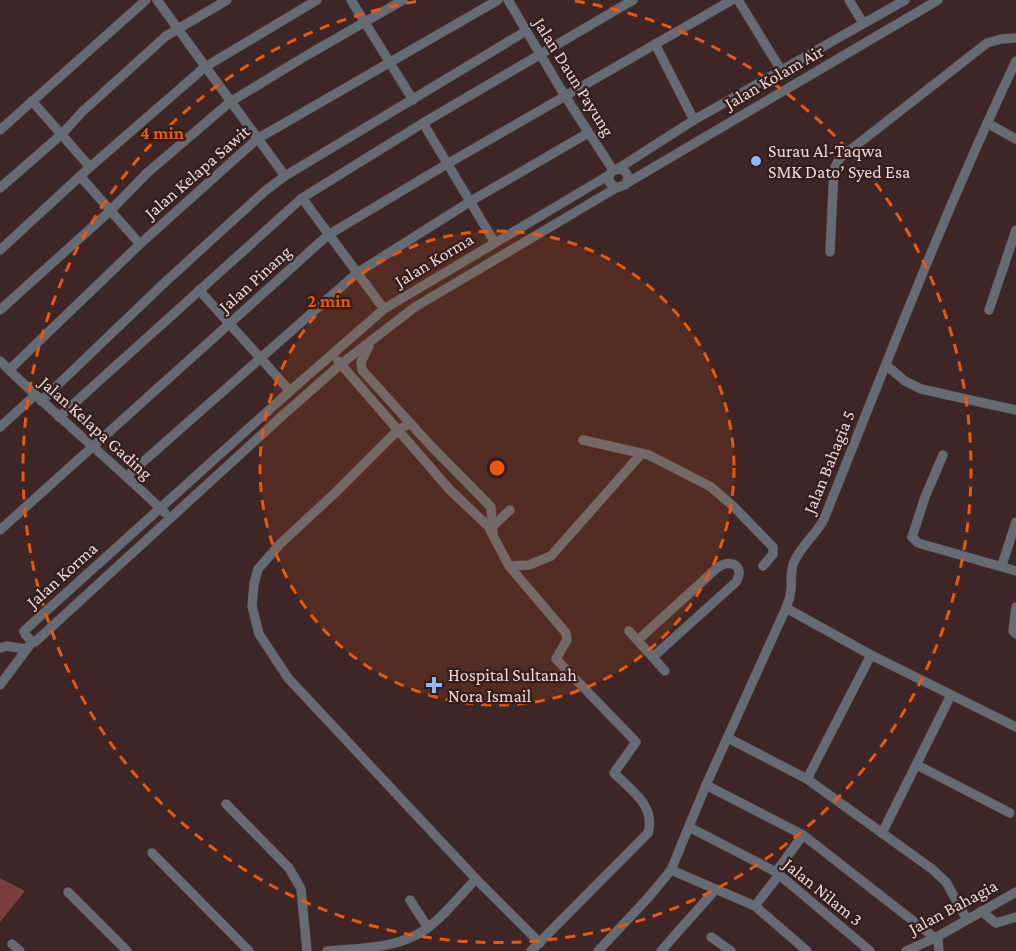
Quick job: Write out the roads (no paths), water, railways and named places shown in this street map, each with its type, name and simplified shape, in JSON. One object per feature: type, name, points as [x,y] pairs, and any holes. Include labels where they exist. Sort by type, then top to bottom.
[{"type":"street","points":[[0,130],[146,0]]},
{"type":"street","points":[[157,0],[285,176]]},
{"type":"street","points":[[0,188],[62,134],[90,104],[166,36],[227,0]]},
{"type":"street","points":[[351,0],[413,100]]},
{"type":"street","points":[[0,310],[110,211],[147,173],[230,102],[403,0]]},
{"type":"street","name":"Jalan Kelapa Sawit","points":[[9,370],[140,244],[257,139],[498,0]]},
{"type":"street","name":"Jalan Daun Payung","points":[[508,0],[613,171]]},
{"type":"street","points":[[59,417],[302,198],[423,123],[633,0]]},
{"type":"street","name":"Jalan Pinang","points":[[0,530],[328,235],[732,0]]},
{"type":"street","points":[[738,0],[781,70]]},
{"type":"street","points":[[849,0],[863,23]]},
{"type":"street","name":"Jalan Kolam Air","points":[[613,171],[694,120],[905,0]]},
{"type":"street","name":"Jalan Kolam Air","points":[[627,183],[938,0]]},
{"type":"street","points":[[0,250],[90,167],[205,67],[311,1]]},
{"type":"street","points":[[0,427],[38,398],[265,191],[285,176],[526,31]]},
{"type":"street","points":[[830,252],[834,169],[840,159],[987,43],[1016,38]]},
{"type":"street","points":[[655,44],[694,120]]},
{"type":"street","name":"Jalan Bahagia 5","points":[[598,951],[648,898],[670,870],[786,608],[791,594],[790,575],[794,562],[824,519],[987,123],[1016,61]]},
{"type":"street","points":[[32,101],[90,167]]},
{"type":"street","points":[[423,123],[495,243]]},
{"type":"street","points":[[987,123],[1016,139]]},
{"type":"street","points":[[127,476],[357,273],[471,201],[588,133]]},
{"type":"street","points":[[613,171],[627,174],[627,183],[616,188],[609,182],[613,171]]},
{"type":"street","name":"Jalan Korma","points":[[613,171],[384,309],[24,630],[29,645],[341,364],[415,307],[616,188]]},
{"type":"street","points":[[80,176],[140,244]]},
{"type":"street","points":[[302,198],[384,309]]},
{"type":"street","points":[[989,310],[1011,257],[1016,230]]},
{"type":"street","points":[[199,290],[290,391]]},
{"type":"street","points":[[372,341],[361,362],[362,370],[490,507],[491,530]]},
{"type":"street","points":[[333,355],[450,490],[491,530],[508,566],[566,633],[567,640],[556,658],[636,742],[614,773],[645,804],[651,817],[648,833],[531,951]]},
{"type":"street","name":"Jalan Kelapa Gading","points":[[0,361],[171,518]]},
{"type":"street","points":[[886,365],[905,381],[921,389],[1016,410]]},
{"type":"street","points":[[410,423],[397,431],[267,557],[258,569],[252,606],[259,634],[288,678],[476,879],[540,943]]},
{"type":"street","points":[[583,440],[642,453],[711,488],[734,506],[773,547],[773,554],[763,566]]},
{"type":"street","points":[[414,450],[426,441]]},
{"type":"street","points":[[508,566],[529,565],[551,556],[642,453]]},
{"type":"street","points":[[943,455],[925,497],[912,537],[918,543],[1002,565],[1016,571]]},
{"type":"street","points":[[491,530],[510,510]]},
{"type":"street","points":[[1002,565],[1016,522]]},
{"type":"street","points":[[638,640],[717,568],[724,563],[730,562],[735,565],[739,571],[736,582],[653,657]]},
{"type":"street","points":[[1016,607],[1012,624],[1012,631],[1016,634]]},
{"type":"street","points":[[786,608],[871,655],[1016,727]]},
{"type":"street","points":[[629,631],[665,671]]},
{"type":"street","points":[[0,648],[29,645]]},
{"type":"street","points":[[0,685],[29,645]]},
{"type":"street","points":[[807,779],[871,655]]},
{"type":"street","points":[[882,833],[951,695]]},
{"type":"street","points":[[728,738],[807,779],[932,869],[946,882],[966,918]]},
{"type":"street","points":[[917,765],[1010,813]]},
{"type":"street","points":[[706,785],[803,835],[935,938],[939,951]]},
{"type":"street","points":[[226,804],[289,868],[301,889],[307,951]]},
{"type":"street","name":"Jalan Nilam 3","points":[[689,827],[777,874],[870,951]]},
{"type":"street","points":[[754,906],[803,835]]},
{"type":"street","points":[[153,853],[249,951]]},
{"type":"street","points":[[670,870],[754,906],[807,951]]},
{"type":"street","points":[[327,951],[393,944],[411,938],[428,928],[476,879]]},
{"type":"street","points":[[661,951],[715,890]]},
{"type":"street","points":[[68,892],[127,951]]},
{"type":"street","name":"Jalan Bahagia","points":[[906,951],[935,938],[966,918],[1016,892]]},
{"type":"street","points":[[410,900],[428,928]]},
{"type":"street","points":[[981,911],[996,922],[1016,917]]},
{"type":"street","points":[[711,937],[731,951]]},
{"type":"street","points":[[12,944],[20,951]]},
{"type":"place","name":"Surau Al-Taqwa SMK Dato’ Syed Esa","points":[[756,161]]},
{"type":"place","name":"Hospital Sultanah Nora Ismail","points":[[434,685]]}]
